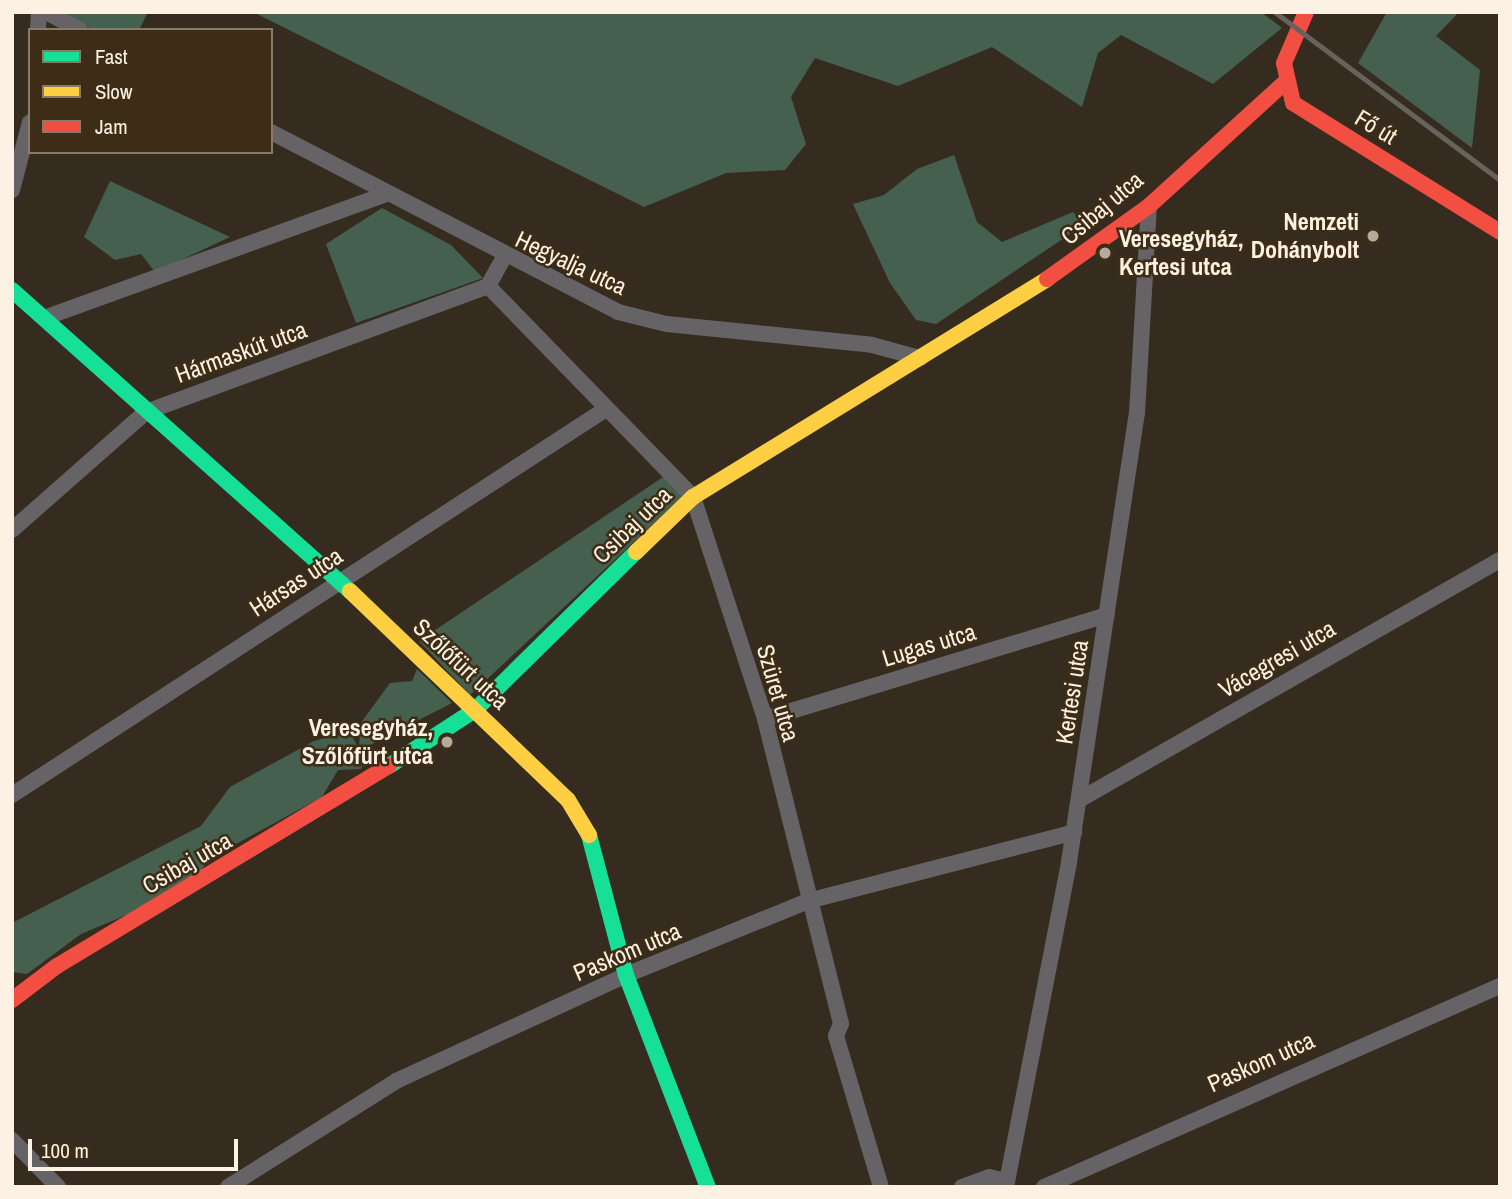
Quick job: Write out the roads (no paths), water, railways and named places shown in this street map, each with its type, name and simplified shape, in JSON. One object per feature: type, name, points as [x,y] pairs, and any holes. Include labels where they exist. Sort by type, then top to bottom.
[{"type":"street","points":[[47,12],[76,28]]},
{"type":"street","points":[[1284,83],[1287,52],[1306,12]]},
{"type":"street","name":"Csibaj utca","points":[[12,1000],[57,965],[311,817],[475,710],[692,497],[1070,265],[1149,205],[1284,83]]},
{"type":"street","name":"Fő út","points":[[1284,83],[1297,106],[1500,232]]},
{"type":"street","points":[[12,190],[28,130]]},
{"type":"street","name":"Hegyalja utca","points":[[273,133],[504,257],[618,312],[667,324],[872,345],[920,358]]},
{"type":"street","points":[[44,317],[386,194]]},
{"type":"street","name":"Kertesi utca","points":[[1007,1184],[1074,832],[1137,413],[1149,205]]},
{"type":"street","points":[[488,286],[504,257]]},
{"type":"street","name":"Szüret utca","points":[[488,286],[692,497],[765,719],[808,901],[841,1024],[836,1036],[881,1187]]},
{"type":"street","name":"Hármaskút utca","points":[[12,530],[146,412],[488,286]]},
{"type":"street","name":"Szőlőfürt utca","points":[[12,290],[146,412],[340,581],[568,800],[587,829],[626,975],[708,1187]]},
{"type":"street","name":"Hársas utca","points":[[12,795],[606,409]]},
{"type":"street","name":"Vácegresi utca","points":[[1079,800],[1500,561]]},
{"type":"street","name":"Lugas utca","points":[[765,719],[1107,615]]},
{"type":"street","name":"Paskom utca","points":[[228,1187],[396,1081],[626,975],[808,901],[1074,832]]},
{"type":"street","name":"Paskom utca","points":[[1044,1187],[1500,986]]},
{"type":"street","points":[[12,1140],[58,1187]]},
{"type":"street","points":[[962,1187],[989,1177],[1007,1184]]},
{"type":"railway","points":[[1275,12],[1500,180]]},
{"type":"place","name":"Nemzeti Dohánybolt","points":[[1373,236]]},
{"type":"place","name":"Veresegyház, Kertesi utca","points":[[1105,253]]},
{"type":"place","name":"Veresegyház, Szőlőfürt utca","points":[[447,742]]}]
